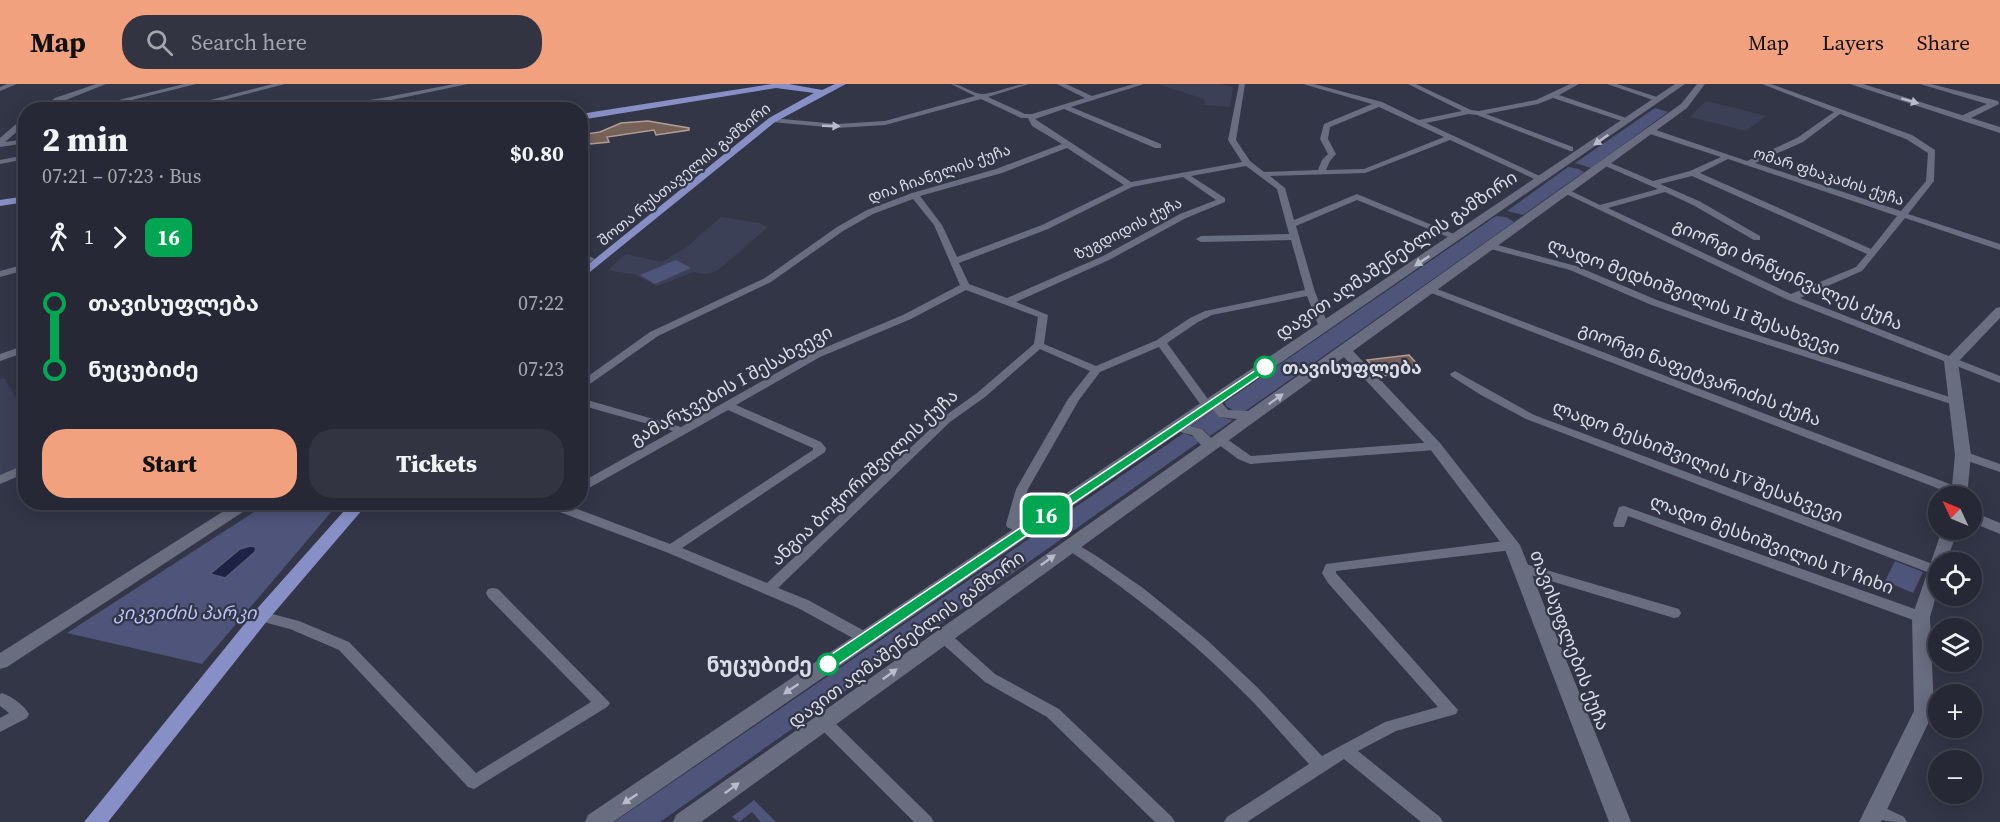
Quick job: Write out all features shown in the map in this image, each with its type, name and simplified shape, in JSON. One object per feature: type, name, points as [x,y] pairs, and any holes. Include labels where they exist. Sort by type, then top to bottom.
[{"type":"main road","points":[[588,116],[729,95],[785,84]]},
{"type":"main road","name":"შოთა რუსთაველის გამზირი","points":[[588,257],[797,94],[822,84]]},
{"type":"main road","name":"შოთა რუსთაველის გამზირი","points":[[588,270],[772,120],[842,84]]},
{"type":"main road","name":"დავით აღმაშენებლის გამზირი","points":[[596,822],[1681,84]]},
{"type":"main road","name":"დავით აღმაშენებლის გამზირი","points":[[684,822],[1070,544],[1591,174],[1680,109],[1701,84]]},
{"type":"main road","points":[[1854,84],[2000,130]]},
{"type":"main road","points":[[773,86],[818,90],[819,94]]},
{"type":"main road","points":[[729,95],[768,92],[819,94]]},
{"type":"main road","points":[[1654,102],[1666,108],[1680,109]]},
{"type":"main road","points":[[1565,164],[1580,166],[1591,174]]},
{"type":"main road","points":[[0,202],[18,200]]},
{"type":"main road","points":[[1497,210],[1508,216],[1529,218]]},
{"type":"main road","points":[[1960,486],[1963,455],[1951,361],[2000,311]]},
{"type":"main road","name":"თავისუფლების ქუჩა","points":[[1344,349],[1435,446],[1512,545],[1620,822]]},
{"type":"main road","points":[[1210,404],[1224,414],[1252,416]]},
{"type":"main road","points":[[1177,427],[1197,432],[1215,442]]},
{"type":"main road","points":[[0,662],[238,510]]},
{"type":"main road","points":[[95,822],[261,616],[354,510]]},
{"type":"main road","points":[[1982,521],[2000,530]]},
{"type":"main road","points":[[1874,817],[1924,711],[1921,617],[1928,594]]},
{"type":"street","points":[[0,89],[14,84]]},
{"type":"street","points":[[54,102],[103,84]]},
{"type":"street","points":[[115,102],[193,84]]},
{"type":"street","points":[[207,102],[282,84]]},
{"type":"street","points":[[409,84],[419,94]]},
{"type":"street","points":[[363,102],[419,94],[465,84]]},
{"type":"street","points":[[954,84],[1024,116],[1065,107],[1141,84]]},
{"type":"street","points":[[772,120],[837,126],[885,123],[1026,84]]},
{"type":"street","points":[[1060,84],[1093,99]]},
{"type":"street","points":[[1242,84],[1232,140],[1246,163],[1281,188],[1310,292],[1324,327]]},
{"type":"street","points":[[1306,84],[1380,104],[1541,180]]},
{"type":"street","points":[[1411,84],[1469,112]]},
{"type":"street","points":[[1479,113],[1538,102],[1576,84]]},
{"type":"street","points":[[1610,84],[1654,102]]},
{"type":"street","points":[[1765,84],[1909,137],[1932,152],[1930,181],[1859,269],[1844,278],[1791,298]]},
{"type":"street","points":[[1923,84],[1997,103]]},
{"type":"street","points":[[1552,95],[1628,120]]},
{"type":"street","points":[[1964,118],[1997,103]]},
{"type":"street","points":[[1321,172],[1326,160],[1332,154],[1324,139],[1327,126],[1380,104]]},
{"type":"street","points":[[1065,107],[1158,146]]},
{"type":"street","points":[[1748,163],[1800,140],[1840,111]]},
{"type":"street","points":[[1421,122],[1469,112],[1479,113],[1570,149]]},
{"type":"street","points":[[1032,116],[1030,119],[1035,124],[1130,185]]},
{"type":"street","points":[[0,144],[18,127]]},
{"type":"street","name":"ომარ ფხაკაძის ქუჩა","points":[[1650,131],[2000,247]]},
{"type":"street","points":[[1262,174],[1365,171],[1451,137]]},
{"type":"street","points":[[0,144],[18,142]]},
{"type":"street","name":"დია ჩიანელის ქუჩა","points":[[588,382],[654,334],[768,280],[860,218],[915,195],[999,171],[1067,145]]},
{"type":"street","points":[[1655,183],[1692,173],[1727,157]]},
{"type":"street","points":[[0,162],[18,159]]},
{"type":"street","points":[[953,262],[1046,227],[1130,185],[1246,163]]},
{"type":"street","points":[[1606,163],[1696,203],[1757,238]]},
{"type":"street","points":[[1692,173],[1873,253]]},
{"type":"street","name":"ზუგდიდის ქუჩა","points":[[1007,302],[1106,258],[1182,216],[1221,202],[1221,198],[1186,176]]},
{"type":"street","points":[[1599,208],[1667,189]]},
{"type":"street","name":"გიორგი ბრწყინვალეს ქუჩა","points":[[1566,192],[1791,298],[2000,380]]},
{"type":"street","points":[[915,195],[938,225],[965,286],[1043,315],[1039,345],[1096,370]]},
{"type":"street","points":[[1292,224],[1357,197],[1456,237]]},
{"type":"street","points":[[1201,239],[1295,237]]},
{"type":"street","name":"ლადო მედხიშვილის II შესახვევი","points":[[1490,246],[1573,268],[1653,302],[1703,320],[1955,402]]},
{"type":"street","points":[[0,274],[18,269]]},
{"type":"street","name":"გამარჯვების I შესახვევი","points":[[588,485],[816,355],[907,317],[965,286]]},
{"type":"street","name":"გიორგი ნაფეტვარიძის ქუჩა","points":[[1429,289],[1938,486]]},
{"type":"street","points":[[1023,531],[1012,524],[1022,489],[1074,399],[1096,370],[1161,342],[1209,313],[1310,292]]},
{"type":"street","points":[[1161,342],[1210,404]]},
{"type":"street","name":"ანგია ბოჭორიშვილის ქუჩა","points":[[768,590],[946,420],[981,395],[1039,345]]},
{"type":"street","points":[[0,358],[18,351]]},
{"type":"street","name":"ლადო მესხიშვილის IV შესახვევი","points":[[1455,374],[1530,417],[1928,567]]},
{"type":"street","points":[[588,403],[684,431]]},
{"type":"street","points":[[671,549],[819,452],[820,448],[817,445],[729,406]]},
{"type":"street","points":[[1215,442],[1231,445],[1242,458],[1250,460],[1435,446]]},
{"type":"street","points":[[1963,455],[2000,468]]},
{"type":"street","points":[[0,480],[18,472]]},
{"type":"street","points":[[569,510],[803,604],[866,638]]},
{"type":"street","name":"ლადო მესხიშვილის IV ჩიხი","points":[[1619,524],[1624,510],[1921,617]]},
{"type":"street","points":[[1070,544],[1120,577],[1192,635],[1243,681],[1319,764]]},
{"type":"street","points":[[1233,822],[1319,764],[1347,752],[1385,729],[1450,710],[1333,580],[1329,573],[1331,567],[1512,545]]},
{"type":"street","points":[[1522,568],[1674,612]]},
{"type":"street","points":[[261,616],[294,625],[344,646],[474,782],[602,703],[493,593]]},
{"type":"street","points":[[943,636],[990,678],[1053,713],[1166,822]]},
{"type":"street","points":[[0,700],[2,699],[21,714],[0,726]]},
{"type":"street","points":[[823,721],[925,822]]},
{"type":"street","points":[[1347,752],[1434,822]]},
{"type":"street","points":[[1874,817],[1898,822]]},
{"type":"shaded area","points":[[1158,84],[1221,84],[1233,87],[1230,107],[1205,105],[1204,99]]},
{"type":"shaded area","points":[[1706,101],[1766,116],[1746,131],[1690,117]]},
{"type":"shaded area","points":[[721,217],[759,223],[768,227],[717,271],[706,274],[694,272],[657,286],[636,275],[608,270],[626,254],[662,262],[687,247]]},
{"type":"shaded area","points":[[4,378],[18,401],[18,468],[0,476],[0,379]]},
{"type":"shaded area","points":[[256,547],[255,552],[225,578],[210,574],[240,549]]},
{"type":"green space","points":[[1655,108],[1668,112],[1591,168],[1575,163]]},
{"type":"green space","points":[[1568,167],[1584,172],[1523,215],[1507,211]]},
{"type":"green space","points":[[1496,216],[1506,217],[1514,222],[1244,412],[1234,411],[1226,406],[1225,402]]},
{"type":"green space","points":[[676,260],[691,268],[655,284],[640,275]]},
{"type":"green space","points":[[1214,410],[1220,417],[1233,420],[1210,436],[1203,429],[1191,426]]},
{"type":"green space","points":[[1184,433],[1199,442],[660,822],[614,822]]},
{"type":"green space","name":"კიკვიძის პარკი","points":[[257,510],[333,510],[202,664],[67,633]]},
{"type":"green space","points":[[1895,561],[1923,572],[1913,593],[1885,581]]},
{"type":"green space","points":[[754,800],[776,822],[761,822],[752,812],[739,822],[732,817]]},
{"type":"building","points":[[648,121],[689,128],[689,130],[656,135],[654,130],[607,137],[609,142],[590,144],[588,134],[600,132],[621,123]]},
{"type":"building","points":[[1409,355],[1419,366],[1399,370],[1403,373],[1383,376],[1367,360]]},
{"type":"bus line","name":"16","points":[[828,664],[1265,367]]},
{"type":"place","name":"თავისუფლება","points":[[1265,367]]},
{"type":"place","name":"ნუცუბიძე","points":[[828,664]]}]
